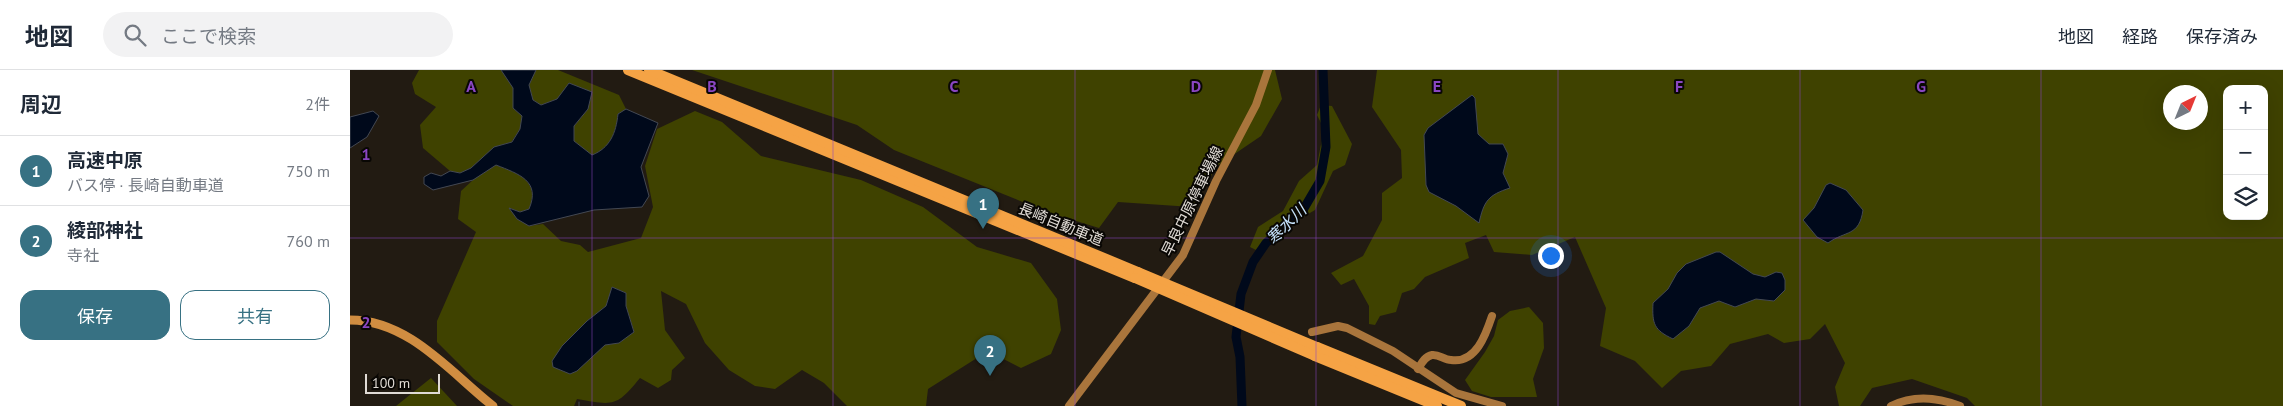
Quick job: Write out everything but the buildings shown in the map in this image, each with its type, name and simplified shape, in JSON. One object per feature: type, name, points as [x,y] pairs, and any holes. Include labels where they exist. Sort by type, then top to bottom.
[{"type":"highway","name":"長崎自動車道","points":[[628,70],[1137,275]]},
{"type":"highway","name":"長崎自動車道","points":[[649,70],[1316,351],[1437,406]]},
{"type":"highway","name":"長崎自動車道","points":[[1316,351],[1461,406]]},
{"type":"main road","name":"早良中原停車場線","points":[[1069,406],[1183,255],[1216,181],[1256,105],[1268,70]]},
{"type":"main road","points":[[1418,369],[1432,355],[1453,361],[1472,354],[1484,338],[1492,316]]},
{"type":"main road","points":[[350,320],[377,324],[404,334],[428,351],[493,406]]},
{"type":"main road","points":[[1312,332],[1338,326],[1347,328],[1393,351],[1456,393],[1502,406]]},
{"type":"main road","points":[[1891,406],[1908,399],[1924,398],[1960,406]]},
{"type":"shaded area","points":[[419,70],[501,70],[513,88],[513,108],[522,116],[520,129],[496,165],[520,175],[530,185],[532,192],[529,209],[520,212],[510,208],[529,226],[543,224],[561,241],[580,245],[588,252],[641,238],[653,207],[645,166],[657,129],[695,111],[722,122],[761,156],[861,180],[923,207],[977,247],[1031,263],[1057,299],[1061,330],[1051,354],[1021,368],[988,351],[928,389],[926,406],[847,406],[824,383],[802,370],[775,389],[755,386],[729,370],[705,343],[686,304],[661,291],[665,330],[685,358],[672,370],[671,380],[658,388],[640,378],[620,399],[608,403],[577,399],[574,406],[513,406],[474,379],[437,342],[437,321],[476,232],[458,219],[461,191],[473,180],[450,171],[423,148],[420,125],[436,107],[415,94],[412,83]],"holes":[[[612,287],[626,293],[626,306],[634,331],[619,343],[562,346],[587,321],[606,306]]]},
{"type":"shaded area","points":[[536,70],[558,70],[619,95],[626,109],[618,114],[614,134],[604,148],[592,156],[574,141],[574,126],[588,109],[557,99],[541,105],[533,100],[529,85]]},
{"type":"shaded area","points":[[692,70],[1275,70],[1282,99],[1261,136],[1217,166],[1192,207],[1118,202],[1099,228],[1050,213],[894,150],[857,125]]},
{"type":"shaded area","points":[[1377,70],[2283,70],[2283,406],[1975,406],[1967,398],[1912,379],[1872,388],[1860,406],[1839,406],[1835,387],[1845,363],[1825,324],[1810,339],[1784,343],[1768,334],[1730,344],[1711,366],[1681,371],[1662,388],[1635,361],[1600,346],[1606,308],[1575,237],[1532,255],[1494,252],[1486,235],[1465,243],[1469,258],[1425,277],[1414,289],[1402,293],[1396,312],[1380,316],[1375,325],[1369,324],[1369,306],[1354,279],[1341,285],[1331,273],[1363,256],[1382,220],[1382,193],[1402,178],[1401,150],[1372,107]]},
{"type":"shaded area","points":[[1321,105],[1332,106],[1352,144],[1345,165],[1333,171],[1315,210],[1267,238],[1256,250],[1250,247],[1258,227],[1283,211],[1299,181],[1317,165],[1324,129],[1317,115]]},
{"type":"shaded area","points":[[1529,307],[1543,323],[1544,348],[1533,379],[1537,397],[1491,397],[1472,391],[1465,380],[1494,336],[1498,320],[1510,311]]},
{"type":"shaded area","points":[[431,378],[457,406],[396,406]]},
{"type":"water","points":[[501,70],[536,70],[529,85],[533,100],[541,105],[557,99],[569,83],[592,92],[588,109],[574,126],[574,141],[592,155],[608,144],[616,127],[618,114],[626,109],[658,123],[641,167],[649,196],[642,207],[594,210],[529,226],[517,219],[509,208],[520,212],[529,209],[532,199],[530,185],[520,175],[505,168],[496,165],[473,180],[433,190],[424,184],[424,177],[431,173],[441,176],[450,171],[460,173],[471,168],[494,147],[512,142],[520,129],[522,116],[513,108],[513,88]]},
{"type":"water","points":[[1472,95],[1475,98],[1478,134],[1489,144],[1503,144],[1508,154],[1503,173],[1510,188],[1497,193],[1488,200],[1479,223],[1456,206],[1429,192],[1426,185],[1424,135],[1428,128]]},
{"type":"water","points":[[373,111],[379,116],[367,137],[350,148],[350,117]]},
{"type":"water","points":[[1830,183],[1846,190],[1863,210],[1861,219],[1855,229],[1828,243],[1817,237],[1803,220],[1814,208],[1826,185]]},
{"type":"water","points":[[1720,252],[1753,274],[1765,277],[1776,272],[1782,273],[1785,280],[1785,290],[1774,301],[1756,299],[1735,307],[1719,301],[1700,308],[1689,326],[1673,339],[1662,333],[1655,326],[1653,303],[1668,289],[1677,273],[1686,264]]},
{"type":"water","points":[[612,287],[626,293],[626,306],[634,332],[619,343],[605,345],[577,371],[570,374],[553,367],[552,361],[562,346],[587,321],[606,306]]},
{"type":"waterway","name":"寒水川","points":[[1242,406],[1240,357],[1236,337],[1241,294],[1253,262],[1266,243],[1303,210],[1320,181],[1326,147],[1323,70]]},
{"type":"place","name":"高速中原","points":[[983,229]]},
{"type":"place","name":"綾部神社","points":[[990,376]]}]
